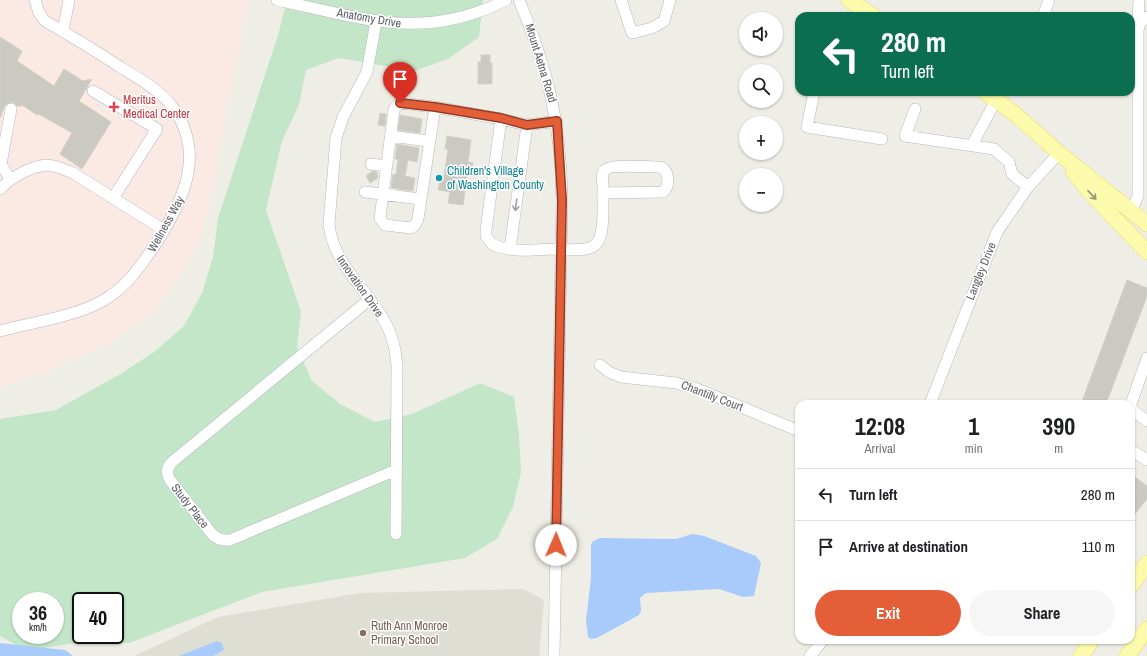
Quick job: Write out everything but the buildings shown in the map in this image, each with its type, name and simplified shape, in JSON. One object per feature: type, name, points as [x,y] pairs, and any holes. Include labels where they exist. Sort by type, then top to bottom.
[{"type":"main road","points":[[849,0],[864,12]]},
{"type":"main road","points":[[992,96],[1036,131],[1059,153],[1132,210],[1147,224]]},
{"type":"main road","points":[[1059,153],[1085,187],[1147,252]]},
{"type":"main road","points":[[1135,580],[1147,563]]},
{"type":"main road","points":[[1127,656],[1147,629]]},
{"type":"main road","points":[[1081,656],[1089,644]]},
{"type":"street","name":"Wellness Way","points":[[0,331],[86,309],[104,300],[122,288],[135,274],[164,230],[182,197],[190,165],[188,144],[179,119],[161,94],[45,21],[34,0]]},
{"type":"street","points":[[63,31],[69,0]]},
{"type":"street","name":"Anatomy Drive","points":[[277,0],[376,22],[408,24],[439,22],[470,15],[506,0]]},
{"type":"street","name":"Mount Aetna Road","points":[[519,0],[543,63],[557,121],[562,178],[554,656]]},
{"type":"street","points":[[621,0],[632,33],[652,28],[664,21],[670,0]]},
{"type":"street","points":[[1044,12],[1049,0]]},
{"type":"street","points":[[1132,210],[1138,196],[1139,0]]},
{"type":"street","points":[[1138,30],[1140,23],[1147,16]]},
{"type":"street","name":"Innovation Drive","points":[[376,22],[367,72],[343,117],[336,138],[329,217],[331,236],[338,254],[388,329],[395,351],[397,366],[396,534]]},
{"type":"street","points":[[93,90],[157,129],[113,198]]},
{"type":"street","points":[[813,96],[808,127],[882,139]]},
{"type":"street","points":[[972,145],[991,96]]},
{"type":"street","points":[[435,107],[428,141],[417,222],[413,227],[408,228],[385,225],[381,222],[380,218],[394,109],[398,104],[435,107],[501,118],[527,125],[557,121]]},
{"type":"street","points":[[10,179],[1,164],[11,109]]},
{"type":"street","points":[[915,109],[904,136],[994,149],[1009,162],[1012,174],[1028,187]]},
{"type":"street","points":[[501,118],[486,230],[486,236],[492,244],[510,249],[586,249],[597,245],[602,236],[602,193],[603,174],[608,167],[659,167],[665,170],[667,174],[667,186],[662,192],[602,193]]},
{"type":"street","points":[[510,249],[527,125]]},
{"type":"street","points":[[391,136],[428,141]]},
{"type":"street","name":"Langley Drive","points":[[932,400],[997,232],[1028,187],[1059,153]]},
{"type":"street","points":[[370,164],[387,166]]},
{"type":"street","points":[[0,189],[10,179],[25,172],[47,165],[60,167],[73,173],[164,230]]},
{"type":"street","points":[[365,192],[420,198]]},
{"type":"street","name":"Study Place","points":[[370,300],[172,462],[168,468],[167,474],[212,534],[220,539],[226,540],[396,470]]},
{"type":"street","points":[[1132,400],[1147,358]]},
{"type":"street","name":"Chantilly Court","points":[[600,365],[609,372],[621,377],[676,382],[695,388],[795,429]]},
{"type":"street","points":[[1135,390],[1147,382]]},
{"type":"street","points":[[1135,412],[1147,421]]},
{"type":"street","points":[[1135,452],[1147,460]]},
{"type":"street","points":[[810,656],[819,644]]},
{"type":"shaded area","name":"Meritus Medical Center","points":[[0,0],[248,0],[207,214],[193,257],[156,309],[115,340],[62,366],[0,387]]},
{"type":"shaded area","name":"Ruth Ann Monroe Primary School","points":[[523,589],[544,600],[539,656],[134,656],[218,617],[360,593]]},
{"type":"green space","points":[[287,0],[483,0],[479,37],[448,59],[414,71],[339,58],[306,70],[299,105],[282,141],[266,210],[301,312],[297,347],[312,381],[340,404],[375,422],[412,414],[480,383],[514,397],[519,435],[521,472],[513,507],[497,539],[465,558],[262,592],[129,643],[124,643],[124,592],[72,592],[72,644],[27,651],[14,644],[64,644],[64,592],[12,592],[12,643],[0,636],[0,419],[56,410],[122,373],[154,352],[184,326],[202,293],[213,257],[218,218],[278,35]]},
{"type":"water","points":[[692,534],[704,536],[756,556],[761,563],[754,596],[743,597],[719,589],[646,593],[640,598],[641,611],[639,615],[597,638],[591,639],[588,637],[586,620],[591,578],[591,545],[593,541],[600,538],[676,539]]},
{"type":"water","points":[[217,641],[222,643],[224,650],[213,656],[179,656]]},
{"type":"water","points":[[0,643],[65,650],[73,656],[0,656]]},
{"type":"place","name":"Meritus Medical Center","points":[[114,107]]},
{"type":"place","name":"Children's Village of Washington County","points":[[439,178]]},
{"type":"place","name":"Ruth Ann Monroe Primary School","points":[[363,633]]},
{"type":"route","points":[[400,103],[501,118],[527,125],[557,121],[562,178],[562,200],[556,545]]}]
